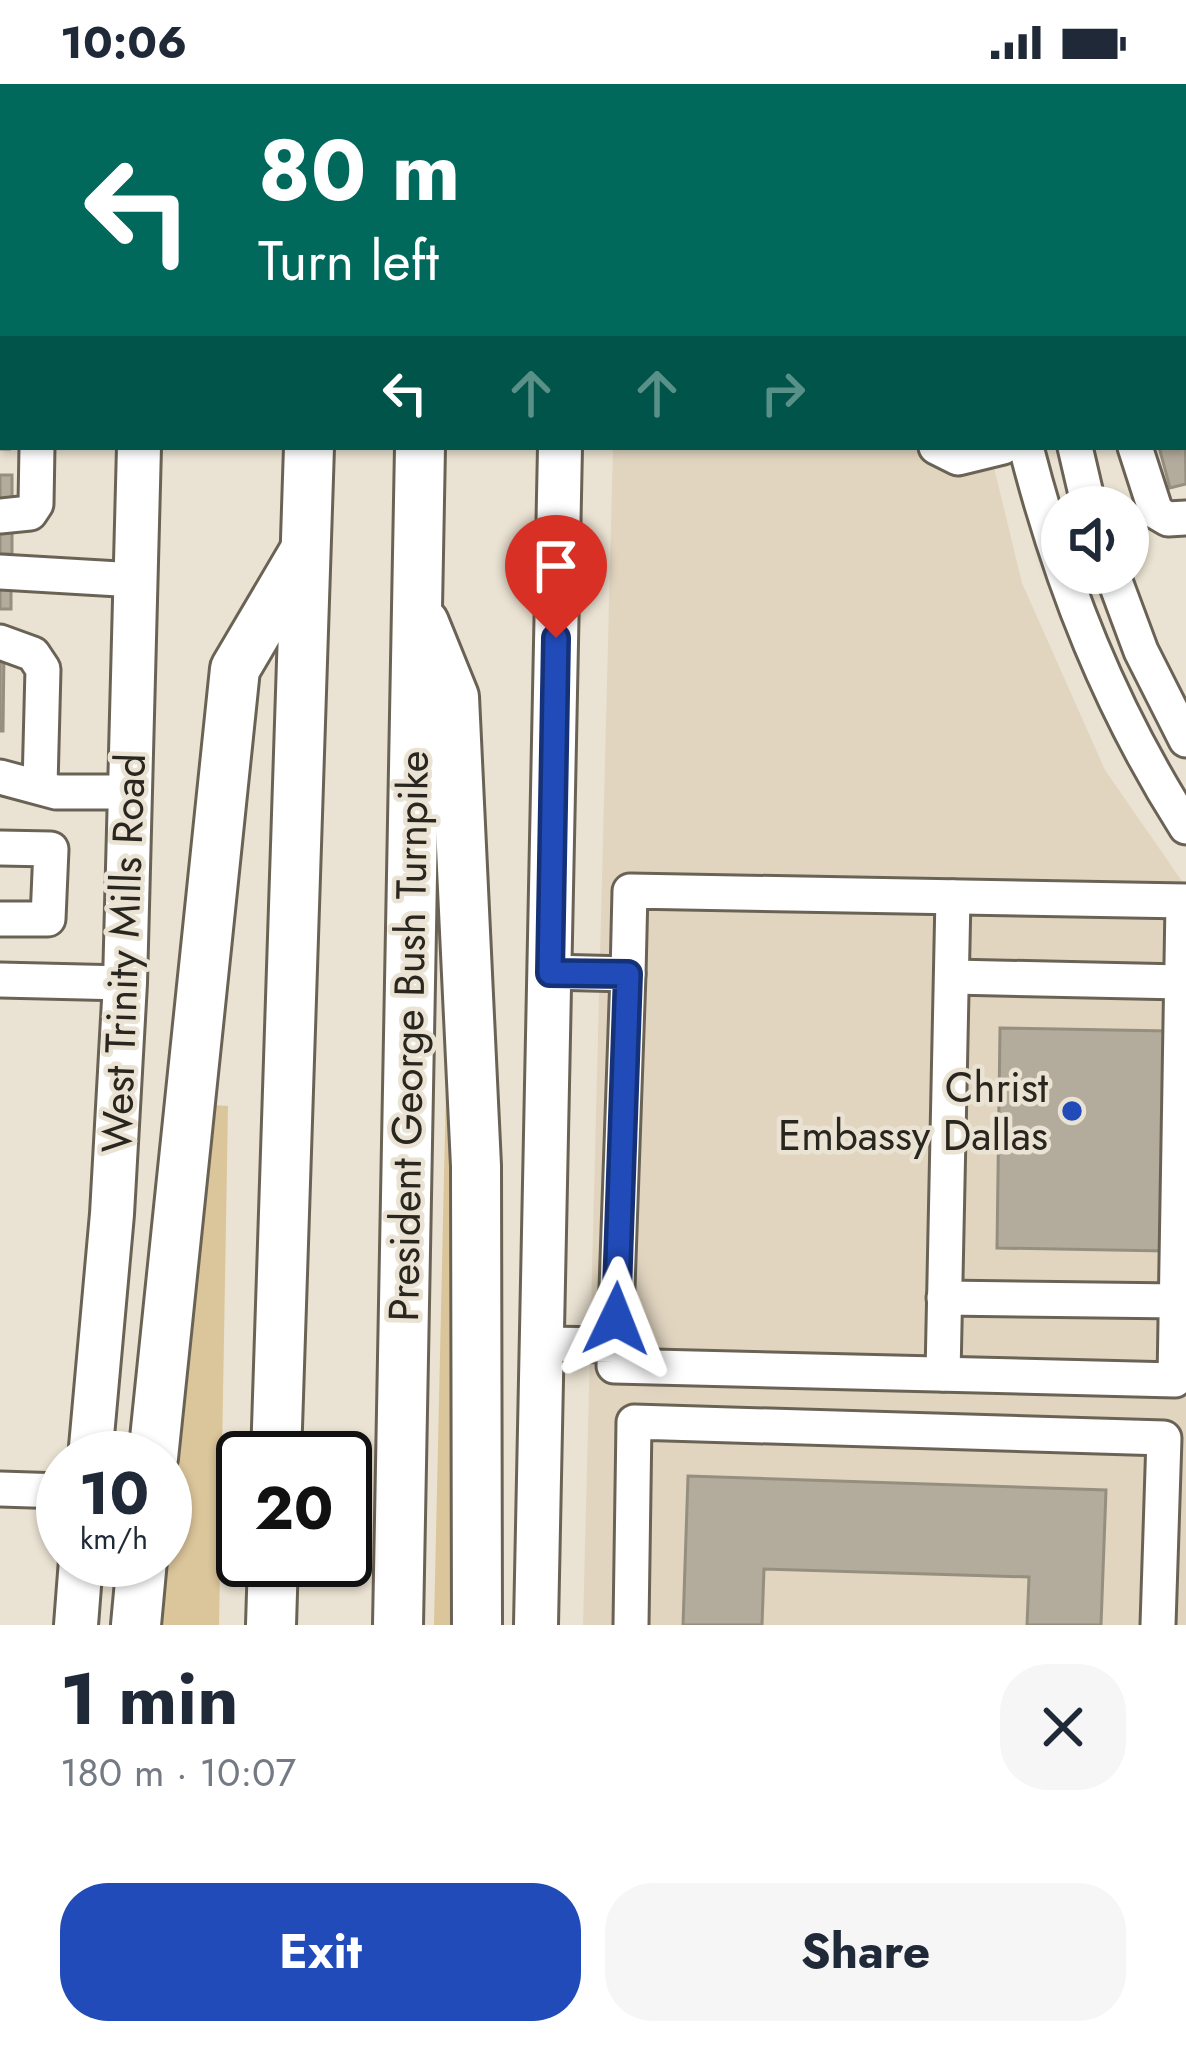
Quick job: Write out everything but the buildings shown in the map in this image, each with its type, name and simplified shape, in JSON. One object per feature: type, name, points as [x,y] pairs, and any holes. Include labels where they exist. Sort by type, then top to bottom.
[{"type":"highway","points":[[277,1431],[309,450]]},
{"type":"highway","name":"President George Bush Turnpike","points":[[398,1625],[420,450]]},
{"type":"highway","points":[[156,1431],[235,669],[307,548]]},
{"type":"highway","points":[[415,602],[454,697],[476,1166],[477,1625]]},
{"type":"highway","points":[[136,1625],[140,1587]]},
{"type":"highway","points":[[271,1625],[272,1587]]},
{"type":"main road","name":"West Trinity Mills Road","points":[[92,1431],[125,982],[139,450]]},
{"type":"main road","points":[[536,1625],[560,450]]},
{"type":"main road","points":[[76,1625],[79,1587]]},
{"type":"street","points":[[0,516],[30,513],[36,504],[37,450]]},
{"type":"street","points":[[942,450],[958,458],[991,450]]},
{"type":"street","points":[[1027,450],[1074,611],[1114,701],[1186,827]]},
{"type":"street","points":[[1076,450],[1084,486]]},
{"type":"street","points":[[1136,450],[1156,512],[1186,518]]},
{"type":"street","points":[[0,572],[136,580]]},
{"type":"street","points":[[1124,594],[1171,675],[1186,740]]},
{"type":"street","points":[[0,642],[33,654],[43,669],[40,786]]},
{"type":"street","points":[[0,777],[56,792],[130,792]]},
{"type":"street","points":[[0,848],[51,849],[48,919],[0,919]]},
{"type":"street","points":[[631,891],[953,897],[1185,902],[1175,1380],[614,1366],[631,891]]},
{"type":"street","points":[[943,1375],[953,897]]},
{"type":"street","points":[[550,973],[628,974]]},
{"type":"street","points":[[953,977],[1182,982]]},
{"type":"street","points":[[0,980],[125,982]]},
{"type":"street","points":[[944,1298],[1179,1301]]},
{"type":"street","points":[[542,1343],[615,1345]]},
{"type":"street","points":[[631,1625],[634,1421],[1164,1438],[1157,1625]]},
{"type":"street","points":[[0,1490],[36,1491]]},
{"type":"shaded area","points":[[613,450],[990,450],[1022,583],[1105,770],[1186,887],[1186,1625],[583,1625]]},
{"type":"shaded area","points":[[446,1087],[455,1088],[458,1625],[434,1625]]},
{"type":"shaded area","points":[[212,1105],[228,1106],[222,1431],[216,1431],[219,1625],[152,1625],[160,1587],[192,1587],[192,1431],[180,1431]]},
{"type":"place","name":"Christ Embassy Dallas","points":[[1072,1111]]},
{"type":"route","points":[[556,638],[550,973],[628,974],[616,1319]]}]
